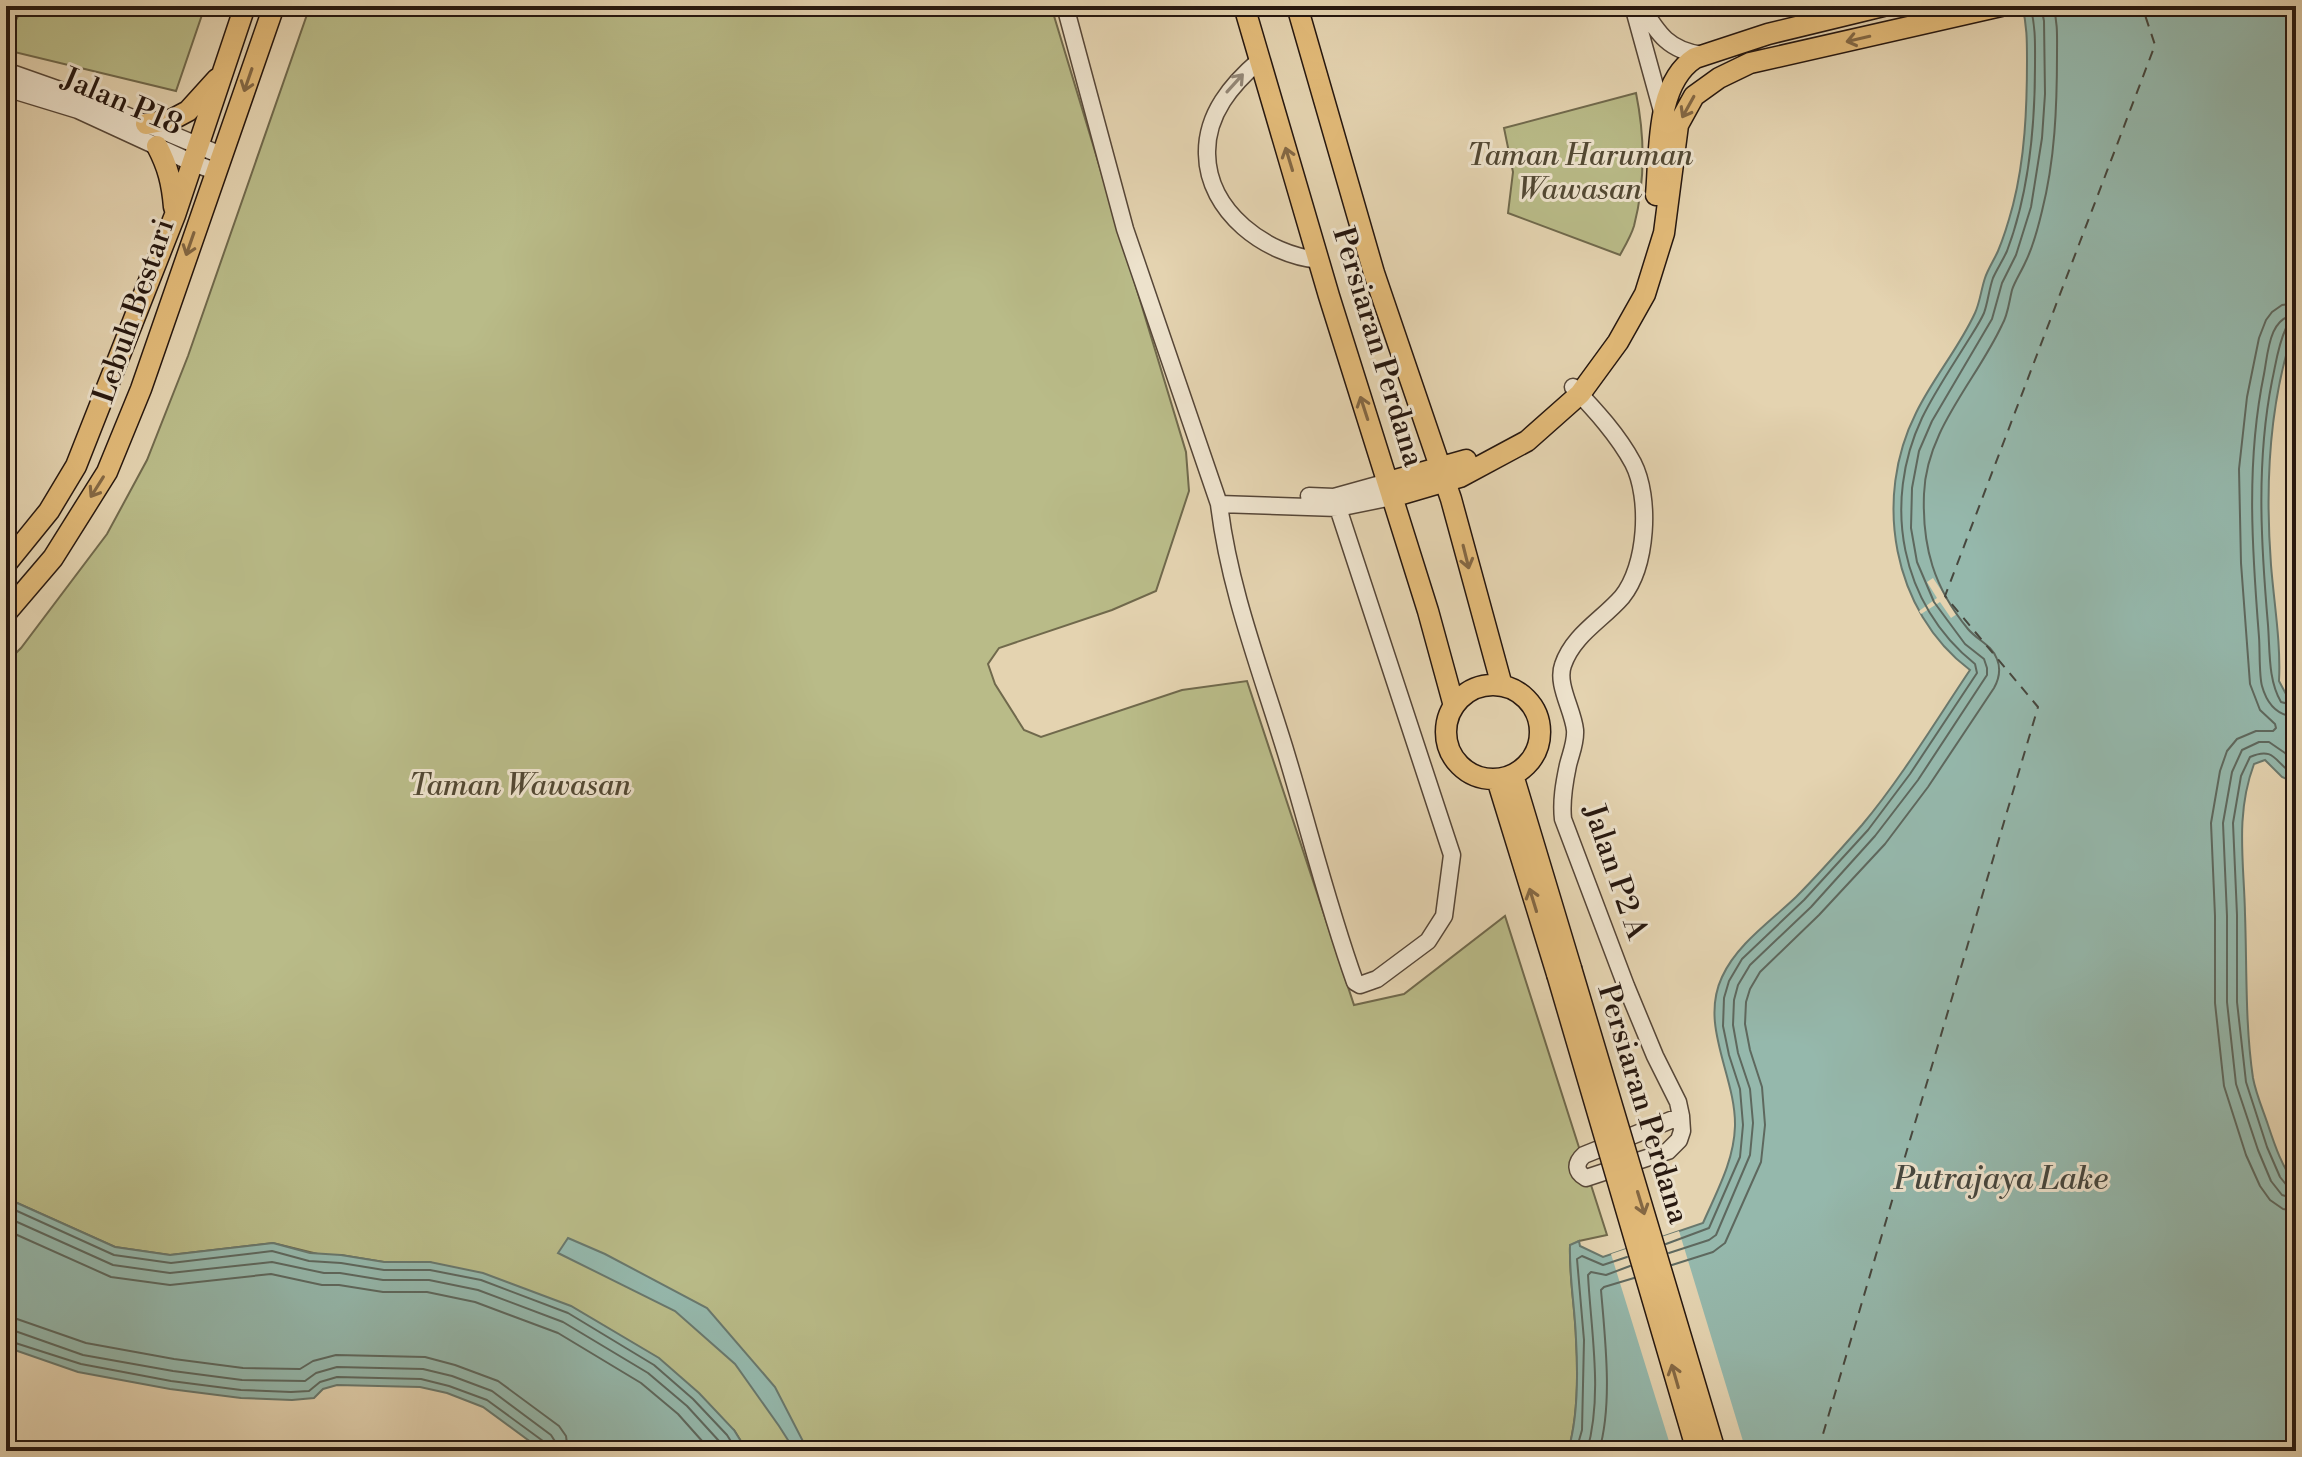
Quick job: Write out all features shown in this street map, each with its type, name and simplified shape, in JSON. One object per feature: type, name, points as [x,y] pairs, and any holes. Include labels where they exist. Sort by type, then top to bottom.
[{"type":"main road","name":"Lebuh Bestari","points":[[6,564],[49,511],[76,466],[175,215],[245,6]]},
{"type":"main road","name":"Lebuh Bestari","points":[[6,613],[53,558],[107,472],[141,389],[274,6]]},
{"type":"main road","name":"Persiaran Perdana","points":[[1244,6],[1454,706]]},
{"type":"main road","name":"Persiaran Perdana","points":[[1297,6],[1374,273],[1451,499],[1502,686]]},
{"type":"main road","points":[[1640,291],[1640,278],[1652,237],[1663,117],[1667,97],[1680,70],[1695,58],[1768,34],[1883,6]]},
{"type":"main road","points":[[1442,475],[1460,477],[1527,441],[1577,391],[1618,342],[1664,233],[1678,125],[1694,96],[1719,78],[1750,63],[2001,6]]},
{"type":"main road","points":[[1703,55],[1750,63]]},
{"type":"main road","points":[[146,124],[173,119],[188,111],[223,73]]},
{"type":"main road","points":[[157,146],[172,180],[175,215]]},
{"type":"main road","points":[[1390,490],[1442,475],[1518,437],[1577,391]]},
{"type":"main road","points":[[1429,436],[1446,453],[1481,454]]},
{"type":"main road","points":[[1488,685],[1516,690],[1528,700],[1541,727],[1540,742],[1534,756],[1525,767],[1505,777],[1481,778],[1466,771],[1456,761],[1446,734],[1454,706],[1475,689],[1488,685]]},
{"type":"main road","name":"Persiaran Perdana","points":[[1505,777],[1715,1451]]},
{"type":"main road","name":"Persiaran Perdana","points":[[1564,971],[1697,1451]]},
{"type":"street","points":[[1065,6],[1125,229],[1217,500],[1223,543],[1335,926],[1355,982],[1360,985],[1377,979],[1428,941],[1444,916],[1452,855],[1338,508]]},
{"type":"street","points":[[1633,6],[1663,117]]},
{"type":"street","points":[[1641,6],[1669,43],[1686,53],[1703,55]]},
{"type":"street","points":[[1260,60],[1227,91],[1215,114],[1207,154],[1211,177],[1229,212],[1257,238],[1307,259],[1319,260]]},
{"type":"street","name":"Jalan P18","points":[[6,71],[146,124],[196,154]]},
{"type":"street","name":"Jalan P18","points":[[6,88],[78,110],[157,146],[196,154]]},
{"type":"street","points":[[196,154],[218,163]]},
{"type":"street","name":"Jalan P2 A","points":[[1577,391],[1606,423],[1635,467],[1642,501],[1643,536],[1638,568],[1625,593],[1573,645],[1561,668],[1575,734],[1562,799],[1563,819],[1626,986],[1678,1102],[1681,1116]]},
{"type":"street","points":[[1217,500],[1334,497],[1390,490]]},
{"type":"street","points":[[1217,500],[1338,508],[1390,490]]},
{"type":"street","points":[[1681,1116],[1679,1140],[1668,1151],[1586,1178],[1580,1175],[1577,1164],[1584,1155],[1681,1116]]},
{"type":"green space","points":[[23,6],[205,6],[176,91],[6,50],[6,40]]},
{"type":"green space","name":"Taman Wawasan","points":[[310,6],[1051,6],[1186,452],[1189,491],[1156,591],[1112,610],[999,648],[988,664],[995,684],[1024,730],[1041,737],[1182,690],[1247,681],[1354,1005],[1404,994],[1505,916],[1607,1235],[1570,1246],[1577,1381],[1574,1424],[1568,1451],[747,1451],[734,1430],[430,1262],[384,1262],[341,1255],[326,1256],[273,1243],[170,1255],[115,1247],[6,1198],[6,663],[21,648],[107,534],[147,460],[188,356]]},
{"type":"green space","name":"Taman Haruman Wawasan","points":[[1636,93],[1641,126],[1642,177],[1634,226],[1620,255],[1508,213],[1513,172],[1504,128]]},
{"type":"water","name":"Putrajaya Lake","points":[[2022,6],[2296,6],[2296,323],[2275,412],[2269,504],[2279,681],[2287,696],[2296,699],[2296,783],[2282,777],[2265,760],[2254,764],[2244,802],[2242,839],[2247,1017],[2253,1078],[2276,1148],[2296,1185],[2296,1451],[1568,1451],[1574,1424],[1577,1381],[1570,1245],[1579,1241],[1580,1246],[1603,1257],[1703,1223],[1728,1164],[1734,1139],[1734,1107],[1714,1014],[1722,977],[1745,944],[1805,888],[1877,807],[1970,670],[1944,646],[1923,617],[1907,585],[1898,551],[1894,516],[1895,481],[1903,446],[1916,413],[1975,313],[2013,205],[2026,115],[2027,39]]},
{"type":"water","points":[[6,1198],[115,1247],[170,1255],[273,1243],[310,1253],[384,1262],[430,1262],[483,1273],[571,1306],[659,1358],[699,1393],[734,1430],[747,1451],[543,1451],[483,1407],[447,1393],[420,1387],[337,1385],[323,1389],[314,1398],[241,1398],[78,1372],[6,1347]]},
{"type":"water","points":[[568,1238],[707,1308],[775,1387],[808,1451],[795,1451],[735,1364],[675,1311],[558,1253]]},
{"type":"pier","points":[[1933,578],[1957,614],[1951,618],[1940,602],[1921,614],[1919,611],[1937,598],[1927,582]]},
{"type":"pier","points":[[1679,1231],[1746,1451],[1672,1451],[1611,1254]]},
{"type":"ferry route","points":[[1818,1451],[2038,707],[1945,596],[2155,45],[2142,6]]},
{"type":"ferry route","points":[[1903,1451],[1908,1448],[1942,1451]]}]
